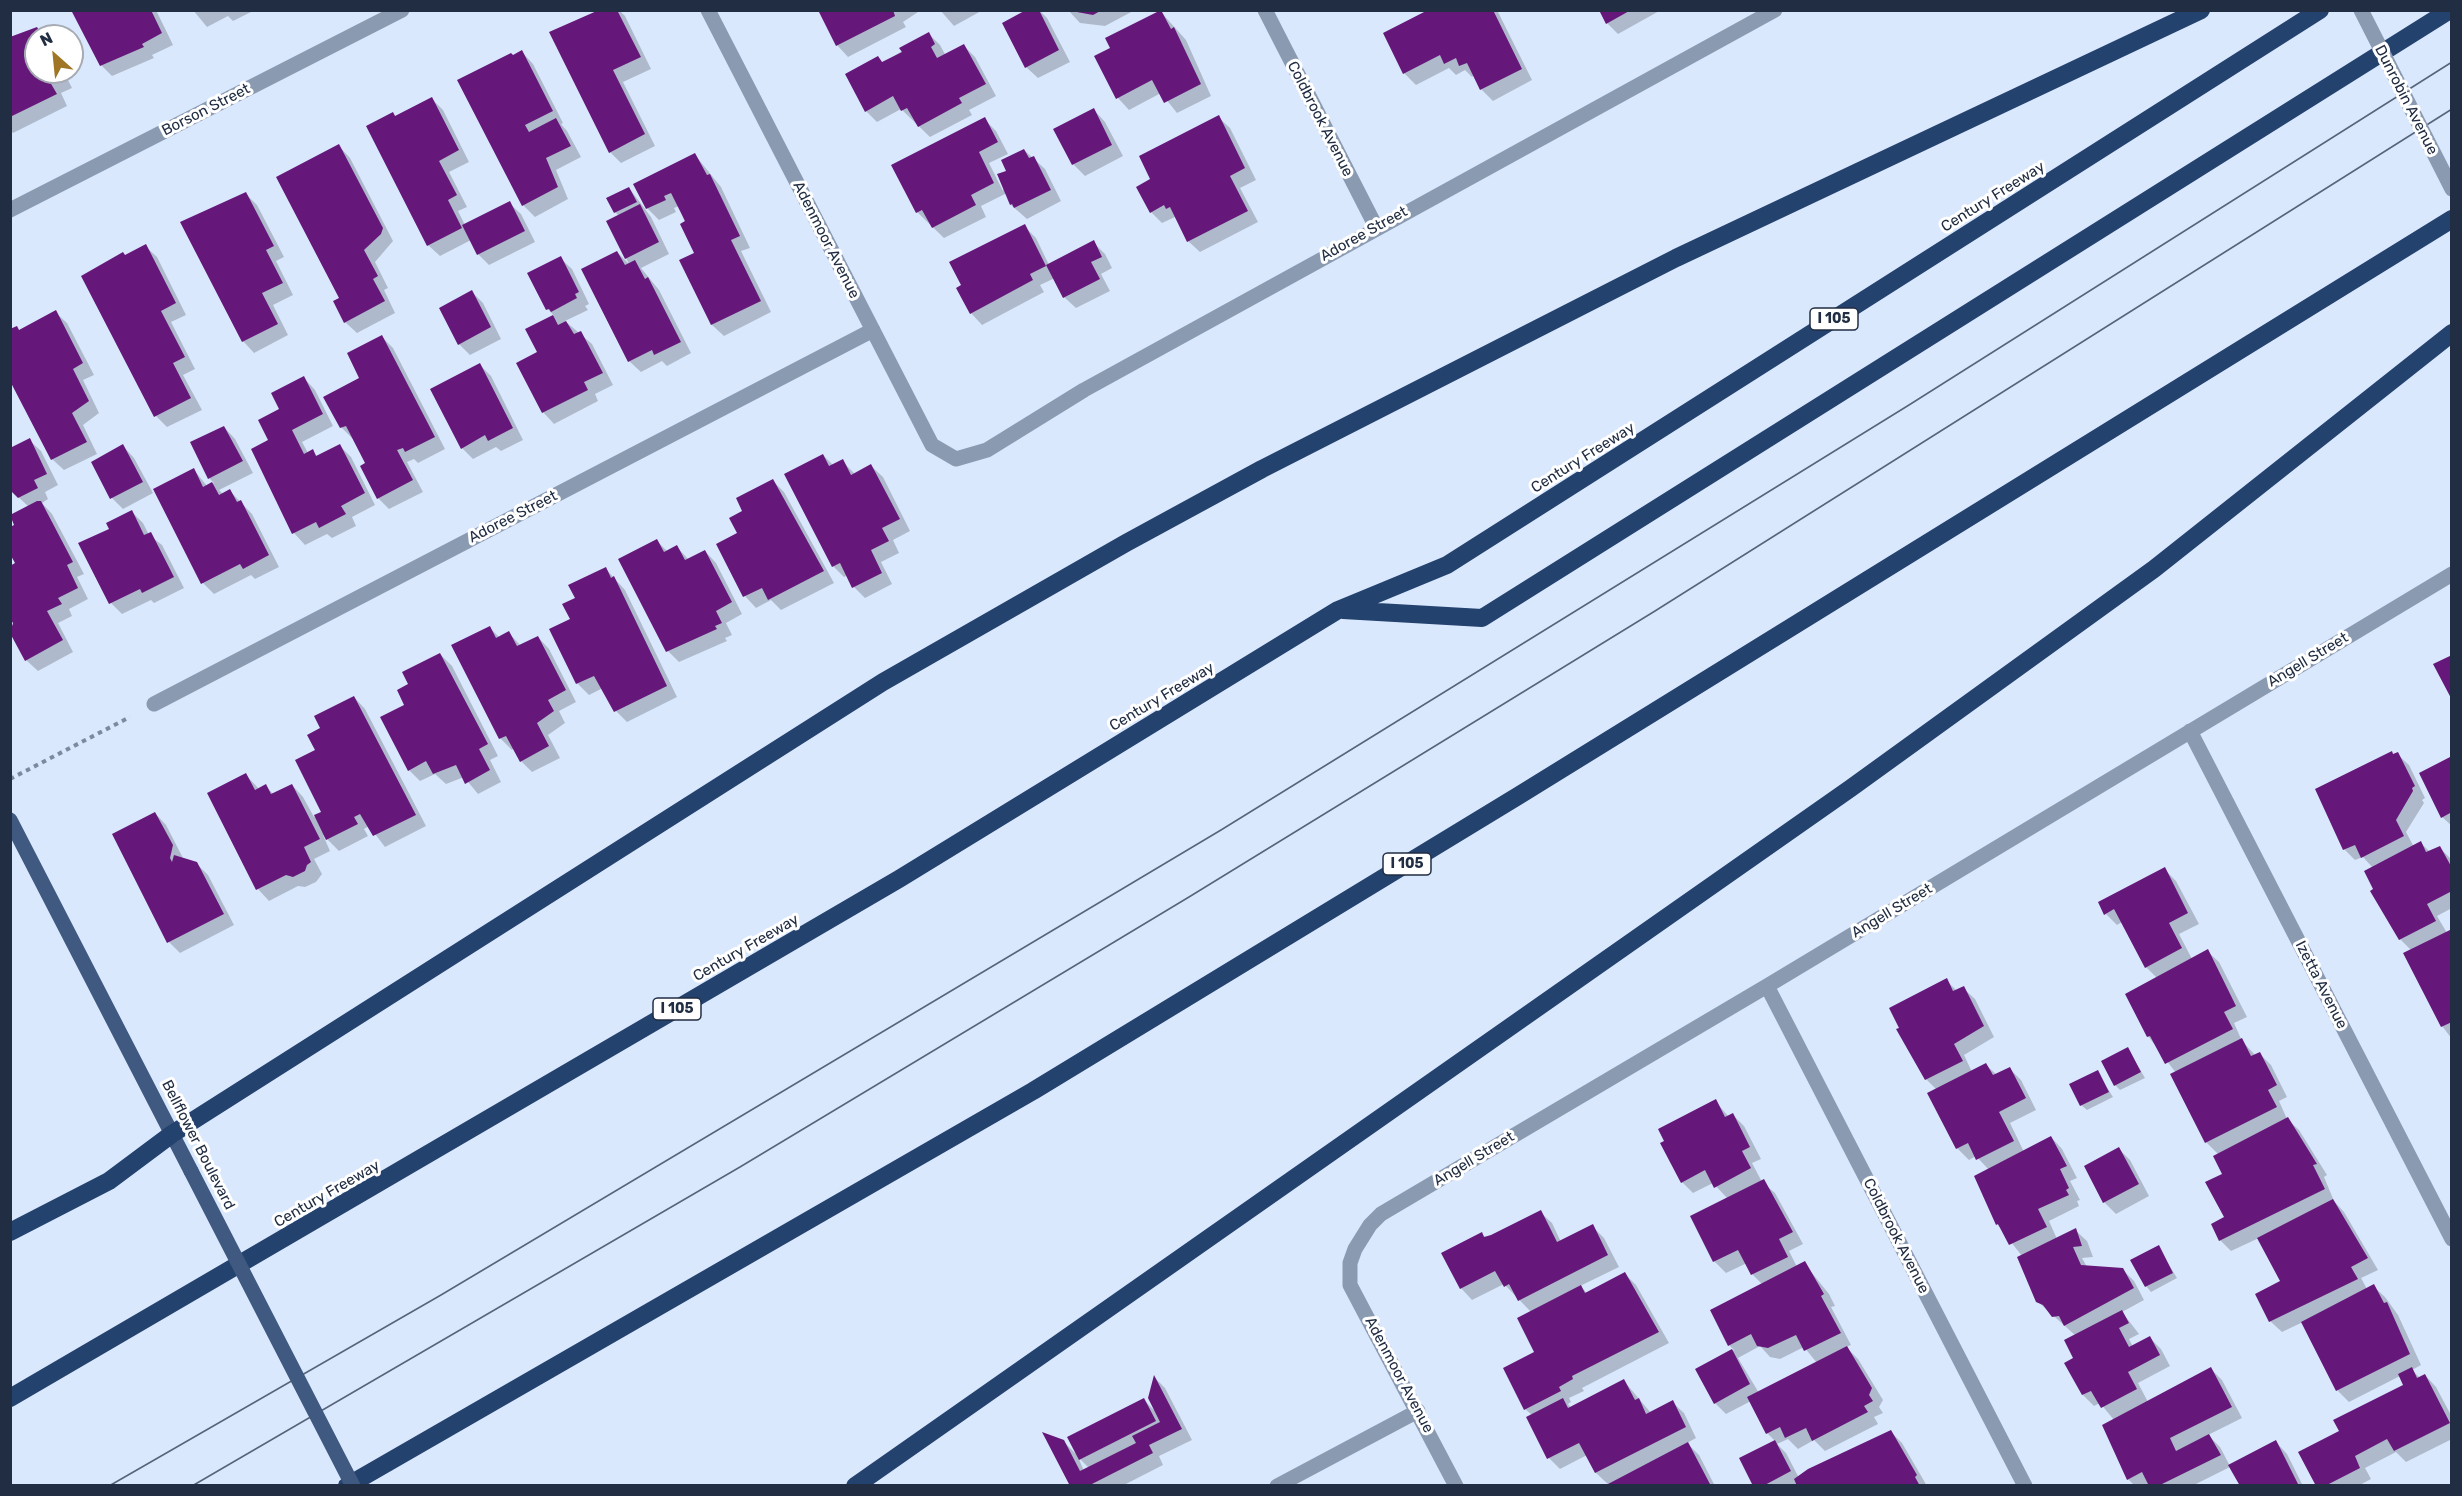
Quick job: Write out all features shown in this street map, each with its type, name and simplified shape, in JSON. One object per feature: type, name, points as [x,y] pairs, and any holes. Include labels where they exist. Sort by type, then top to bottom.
[{"type":"highway","points":[[10,1232],[109,1181],[172,1134],[883,682],[1126,543],[1262,469],[1676,258],[2201,10]]},
{"type":"highway","name":"Century Freeway","points":[[10,1398],[899,879],[1338,610],[1447,565],[2320,10]]},
{"type":"highway","points":[[1338,610],[1482,618],[2450,10]]},
{"type":"highway","name":"I 105","points":[[347,1485],[1034,1092],[1518,796],[2451,219]]},
{"type":"highway","points":[[855,1485],[1851,788],[2154,569],[2451,333]]},
{"type":"main road","name":"Bellflower Boulevard","points":[[10,820],[352,1485]]},
{"type":"street","name":"Borson Street","points":[[10,210],[402,10]]},
{"type":"street","name":"Adenmoor Avenue","points":[[708,10],[932,445],[956,459]]},
{"type":"street","name":"Coldbrook Avenue","points":[[1265,10],[1376,227]]},
{"type":"street","name":"Adoree Street","points":[[956,459],[987,450],[1084,390],[1376,227],[1774,10]]},
{"type":"street","name":"Dunrobin Avenue","points":[[2361,10],[2451,189]]},
{"type":"street","name":"Adoree Street","points":[[154,704],[873,330]]},
{"type":"street","name":"Angell Street","points":[[1350,1263],[1361,1237],[1381,1214],[1767,986],[2451,574]]},
{"type":"street","name":"Izetta Avenue","points":[[2190,731],[2451,1239]]},
{"type":"street","name":"Coldbrook Avenue","points":[[1767,986],[2025,1485]]},
{"type":"street","name":"Adenmoor Avenue","points":[[1350,1263],[1350,1284],[1456,1485]]},
{"type":"street","points":[[1277,1485],[1418,1411]]},
{"type":"path","points":[[10,779],[154,704]]},
{"type":"building","points":[[71,10],[151,10],[162,33],[142,44],[144,47],[100,66],[84,35],[84,24],[78,24]]},
{"type":"building","points":[[599,10],[617,10],[641,57],[613,70],[645,134],[609,153],[549,32]]},
{"type":"building","points":[[818,10],[893,10],[895,16],[836,46]]},
{"type":"building","points":[[1026,10],[1039,10],[1059,50],[1025,68],[1002,23]]},
{"type":"building","points":[[1066,10],[1102,10],[1093,15]]},
{"type":"building","points":[[1161,10],[1171,29],[1174,27],[1201,84],[1164,103],[1152,80],[1116,99],[1094,56],[1110,48],[1105,38]]},
{"type":"building","points":[[1428,10],[1493,10],[1522,69],[1480,90],[1467,63],[1459,66],[1456,58],[1444,64],[1440,55],[1403,74],[1383,33]]},
{"type":"building","points":[[1599,10],[1631,10],[1606,24]]},
{"type":"building","points":[[24,32],[24,84],[51,84],[57,94],[10,117],[10,37]]},
{"type":"building","points":[[929,32],[935,44],[931,47],[937,58],[964,44],[986,84],[959,98],[962,103],[918,127],[907,108],[901,111],[893,96],[865,112],[845,74],[878,56],[882,62],[902,52],[899,48]]},
{"type":"building","points":[[522,50],[553,111],[525,125],[529,132],[556,118],[571,146],[546,158],[558,187],[522,206],[457,80],[511,53],[513,55]]},
{"type":"building","points":[[432,97],[459,150],[439,161],[457,195],[448,200],[462,228],[427,246],[366,126],[393,112],[395,116]]},
{"type":"building","points":[[1094,108],[1112,145],[1072,165],[1053,129]]},
{"type":"building","points":[[1219,115],[1245,168],[1230,176],[1248,211],[1187,242],[1170,207],[1166,209],[1164,205],[1150,213],[1136,187],[1150,179],[1139,156]]},
{"type":"building","points":[[985,117],[998,142],[979,152],[994,183],[971,195],[976,205],[932,228],[922,210],[916,213],[891,165]]},
{"type":"building","points":[[339,144],[383,228],[381,234],[364,250],[378,276],[373,279],[385,301],[344,323],[333,301],[339,298],[276,177]]},
{"type":"building","points":[[1024,149],[1029,158],[1034,156],[1051,190],[1014,208],[1012,204],[1010,205],[997,174],[1006,171],[1001,160]]},
{"type":"building","points":[[695,153],[707,175],[710,174],[740,236],[731,240],[761,301],[711,325],[679,260],[694,253],[680,224],[685,221],[671,193],[664,196],[666,200],[646,209],[633,184]]},
{"type":"building","points":[[629,187],[637,202],[614,213],[606,198]]},
{"type":"building","points":[[246,192],[274,246],[266,250],[283,283],[262,293],[278,324],[242,342],[180,222]]},
{"type":"building","points":[[510,201],[525,231],[477,255],[462,225]]},
{"type":"building","points":[[640,204],[659,242],[625,259],[606,221]]},
{"type":"building","points":[[1025,224],[1046,266],[1030,274],[1033,280],[970,314],[956,288],[961,285],[949,262]]},
{"type":"building","points":[[1094,240],[1102,257],[1091,262],[1100,279],[1063,298],[1046,265]]},
{"type":"building","points":[[146,244],[176,303],[161,311],[185,357],[173,363],[191,398],[154,417],[81,276],[123,252],[125,255]]},
{"type":"building","points":[[617,251],[625,265],[635,260],[645,279],[648,277],[681,342],[654,355],[652,350],[628,362],[581,269]]},
{"type":"building","points":[[561,256],[579,292],[575,294],[577,298],[551,312],[549,309],[546,310],[527,273]]},
{"type":"building","points":[[472,290],[491,327],[458,345],[439,308]]},
{"type":"building","points":[[56,310],[83,363],[73,369],[89,401],[72,413],[87,442],[51,460],[10,381],[10,329],[17,326],[19,330]]},
{"type":"building","points":[[553,315],[558,325],[566,321],[574,334],[581,331],[603,373],[584,382],[588,390],[542,413],[516,363],[537,352],[525,329]]},
{"type":"building","points":[[382,335],[435,437],[405,452],[403,448],[397,450],[413,480],[377,499],[360,466],[365,463],[346,426],[340,428],[323,397],[359,378],[347,353]]},
{"type":"building","points":[[480,363],[513,428],[488,441],[485,435],[461,449],[430,389]]},
{"type":"building","points":[[304,376],[323,414],[292,430],[304,454],[313,449],[316,456],[340,444],[365,493],[341,506],[346,514],[319,528],[316,522],[292,534],[251,449],[268,440],[258,420],[279,409],[271,393]]},
{"type":"building","points":[[224,426],[243,461],[208,479],[190,442]]},
{"type":"building","points":[[30,438],[47,474],[34,480],[38,488],[18,498],[10,490],[10,448]]},
{"type":"building","points":[[123,444],[143,482],[110,499],[91,462]]},
{"type":"building","points":[[823,454],[829,466],[843,459],[851,475],[871,464],[900,519],[882,528],[889,541],[871,550],[882,573],[852,588],[840,563],[832,567],[784,474]]},
{"type":"building","points":[[194,468],[203,487],[212,482],[219,495],[230,489],[237,502],[241,500],[269,555],[243,569],[240,564],[201,584],[153,489]]},
{"type":"building","points":[[773,479],[824,571],[768,600],[762,588],[743,597],[716,544],[737,533],[729,518],[742,511],[736,498]]},
{"type":"building","points":[[41,501],[73,562],[67,565],[78,588],[58,598],[62,604],[47,611],[63,640],[25,661],[10,633],[13,623],[10,619],[10,566],[15,563],[10,554],[10,527],[14,525],[10,515]]},
{"type":"building","points":[[132,510],[144,535],[151,532],[174,577],[142,593],[140,589],[109,604],[78,543],[109,529],[106,523]]},
{"type":"building","points":[[657,539],[664,552],[677,545],[685,560],[705,550],[732,602],[716,611],[722,623],[715,626],[717,629],[666,652],[618,559]]},
{"type":"building","points":[[606,567],[611,578],[614,576],[667,686],[614,712],[594,676],[576,684],[549,629],[570,619],[562,604],[575,598],[568,585]]},
{"type":"building","points":[[490,626],[496,638],[509,631],[517,646],[538,636],[566,690],[548,700],[554,711],[537,723],[549,746],[520,762],[506,736],[499,739],[451,645]]},
{"type":"building","points":[[440,653],[488,744],[479,749],[490,770],[465,784],[456,765],[433,774],[426,761],[408,771],[380,717],[404,705],[397,690],[408,684],[402,672]]},
{"type":"building","points":[[2452,655],[2452,700],[2433,664]]},
{"type":"building","points":[[354,696],[416,815],[373,836],[360,814],[354,817],[358,824],[326,840],[314,815],[321,812],[295,760],[315,750],[307,735],[320,728],[314,716]]},
{"type":"building","points":[[2392,751],[2393,754],[2398,752],[2415,786],[2396,820],[2404,836],[2361,858],[2355,845],[2343,850],[2315,789]]},
{"type":"building","points":[[2452,756],[2452,812],[2441,818],[2419,773]]},
{"type":"building","points":[[246,773],[255,790],[266,784],[271,794],[292,784],[320,839],[304,847],[311,862],[305,871],[293,877],[286,875],[256,890],[207,793]]},
{"type":"building","points":[[155,812],[173,845],[170,858],[172,862],[174,855],[197,862],[224,914],[167,943],[112,834]]},
{"type":"building","points":[[2421,841],[2426,852],[2440,846],[2452,868],[2452,891],[2427,904],[2436,921],[2399,940],[2370,891],[2373,889],[2364,871]]},
{"type":"building","points":[[2165,867],[2188,913],[2169,923],[2182,948],[2145,968],[2114,909],[2104,915],[2098,902]]},
{"type":"building","points":[[2452,929],[2452,1022],[2441,1027],[2403,953]]},
{"type":"building","points":[[2208,949],[2236,1006],[2224,1012],[2233,1029],[2165,1064],[2150,1036],[2147,1037],[2125,994]]},
{"type":"building","points":[[1947,978],[1953,991],[1964,986],[1984,1026],[1954,1044],[1963,1061],[1925,1080],[1896,1029],[1899,1028],[1889,1008]]},
{"type":"building","points":[[2242,1038],[2251,1056],[2260,1052],[2277,1085],[2268,1090],[2277,1107],[2205,1143],[2170,1074]]},
{"type":"building","points":[[2128,1047],[2141,1072],[2114,1086],[2101,1061]]},
{"type":"building","points":[[1986,1063],[1993,1075],[2010,1067],[2026,1098],[1999,1112],[2014,1141],[1976,1160],[1968,1143],[1956,1149],[1927,1093]]},
{"type":"building","points":[[2098,1070],[2109,1092],[2080,1106],[2069,1084]]},
{"type":"building","points":[[1716,1099],[1725,1117],[1733,1113],[1750,1147],[1742,1151],[1751,1168],[1714,1188],[1705,1170],[1681,1183],[1660,1143],[1664,1141],[1658,1129]]},
{"type":"building","points":[[2288,1117],[2317,1164],[2313,1165],[2325,1189],[2219,1241],[2211,1224],[2224,1217],[2205,1182],[2222,1174],[2213,1156]]},
{"type":"building","points":[[2051,1136],[2067,1166],[2060,1169],[2069,1188],[2066,1190],[2069,1195],[2038,1209],[2047,1227],[2009,1245],[1998,1224],[1996,1225],[1974,1176]]},
{"type":"building","points":[[2119,1147],[2139,1184],[2103,1203],[2084,1166]]},
{"type":"building","points":[[1764,1179],[1793,1232],[1779,1239],[1788,1257],[1751,1275],[1738,1250],[1713,1262],[1690,1216]]},
{"type":"building","points":[[2333,1199],[2368,1258],[2351,1267],[2358,1279],[2269,1322],[2255,1294],[2280,1281],[2257,1238]]},
{"type":"building","points":[[1541,1210],[1557,1242],[1593,1224],[1608,1255],[1518,1301],[1509,1284],[1504,1287],[1495,1271],[1460,1289],[1441,1253],[1482,1232],[1484,1237],[1491,1235]]},
{"type":"building","points":[[2076,1228],[2082,1246],[2073,1247],[2081,1265],[2123,1268],[2134,1288],[2064,1326],[2059,1316],[2052,1317],[2043,1305],[2036,1302],[2017,1257]]},
{"type":"building","points":[[2159,1245],[2173,1273],[2145,1287],[2130,1260]]},
{"type":"building","points":[[1805,1261],[1824,1294],[1821,1296],[1841,1333],[1804,1351],[1796,1335],[1768,1348],[1757,1346],[1751,1334],[1728,1346],[1710,1310]]},
{"type":"building","points":[[1625,1272],[1659,1332],[1572,1376],[1573,1379],[1559,1387],[1561,1391],[1524,1410],[1503,1368],[1534,1352],[1517,1318],[1581,1285],[1585,1293]]},
{"type":"building","points":[[2374,1284],[2384,1303],[2387,1302],[2410,1354],[2336,1391],[2301,1322]]},
{"type":"building","points":[[2122,1310],[2129,1323],[2119,1328],[2129,1347],[2150,1336],[2160,1355],[2128,1372],[2137,1389],[2101,1408],[2091,1391],[2082,1395],[2064,1363],[2073,1358],[2064,1340]]},
{"type":"building","points":[[1847,1346],[1872,1388],[1869,1395],[1873,1401],[1864,1406],[1868,1412],[1812,1441],[1806,1428],[1785,1438],[1780,1427],[1766,1434],[1747,1397]]},
{"type":"building","points":[[1732,1349],[1750,1384],[1714,1404],[1695,1369]]},
{"type":"building","points":[[2211,1367],[2232,1407],[2170,1438],[2176,1451],[2209,1434],[2221,1455],[2158,1486],[2149,1486],[2142,1472],[2127,1480],[2102,1425]]},
{"type":"building","points":[[2412,1367],[2417,1378],[2425,1374],[2450,1423],[2394,1451],[2387,1439],[2355,1456],[2360,1468],[2325,1486],[2316,1486],[2298,1452],[2339,1431],[2333,1420],[2403,1385],[2398,1374]]},
{"type":"building","points":[[1154,1375],[1182,1429],[1149,1445],[1153,1453],[1088,1486],[1070,1486],[1042,1432],[1064,1440],[1080,1471],[1136,1443],[1132,1436],[1160,1422],[1148,1398]]},
{"type":"building","points":[[1624,1379],[1635,1400],[1639,1398],[1646,1414],[1673,1400],[1686,1427],[1595,1473],[1579,1443],[1547,1459],[1526,1417],[1563,1398],[1568,1408]]},
{"type":"building","points":[[1144,1398],[1156,1421],[1079,1460],[1067,1437]]},
{"type":"building","points":[[1891,1430],[1917,1475],[1915,1477],[1920,1486],[1797,1486],[1794,1479],[1808,1469]]},
{"type":"building","points":[[1775,1440],[1791,1471],[1763,1486],[1753,1486],[1739,1458]]},
{"type":"building","points":[[2276,1440],[2299,1486],[2240,1486],[2228,1465]]},
{"type":"building","points":[[1688,1442],[1711,1486],[1609,1486],[1608,1484]]},
{"type":"tram line","points":[[109,1486],[441,1295],[1221,830],[1909,405],[2452,62]]},
{"type":"tram line","points":[[192,1486],[740,1167],[1189,897],[1655,611],[2452,109]]}]
